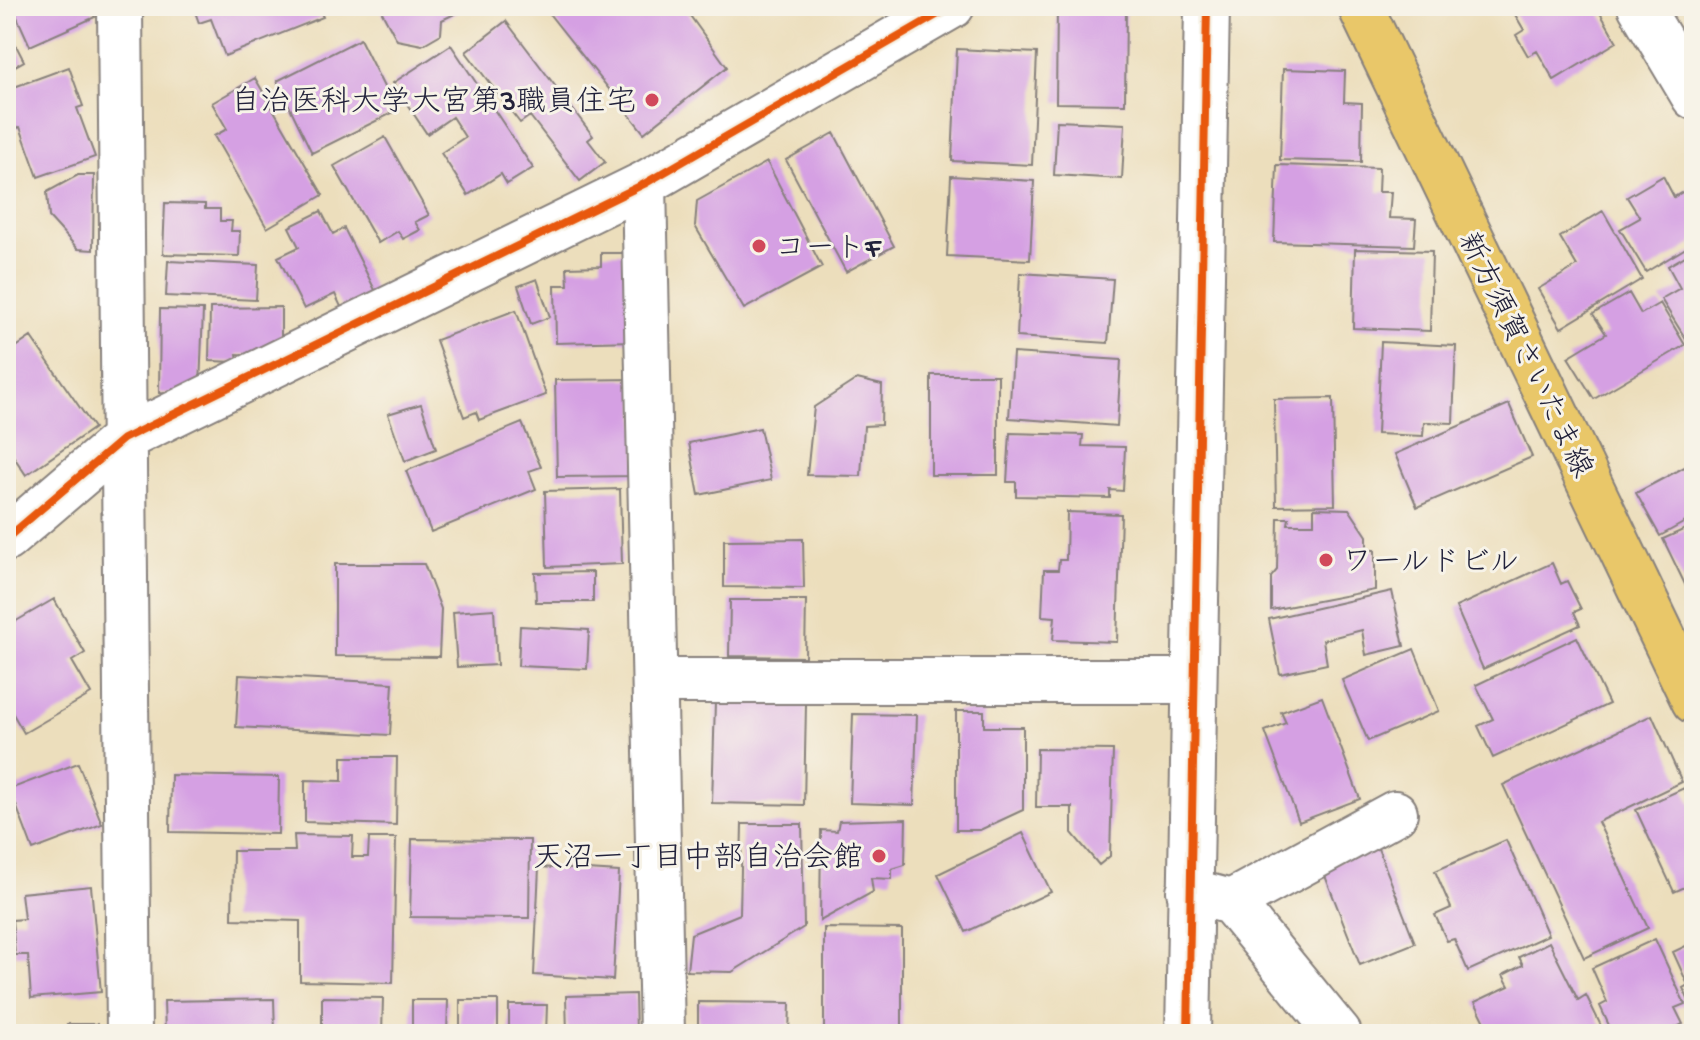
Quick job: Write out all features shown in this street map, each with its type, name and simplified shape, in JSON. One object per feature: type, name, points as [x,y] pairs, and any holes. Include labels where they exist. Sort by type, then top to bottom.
[{"type":"main road","name":"新方須賀さいたま線","points":[[1360,6],[1694,701]]},
{"type":"street","points":[[120,6],[129,1034]]},
{"type":"street","points":[[6,539],[123,439],[644,184],[952,6]]},
{"type":"street","points":[[1188,1034],[1207,6]]},
{"type":"street","points":[[1640,6],[1688,73]]},
{"type":"street","points":[[644,184],[662,1034]]},
{"type":"street","points":[[656,681],[1194,681]]},
{"type":"street","points":[[1231,902],[1395,813]]},
{"type":"street","points":[[1189,891],[1231,902],[1339,1034]]},
{"type":"building","points":[[12,6],[90,6],[95,17],[30,46]]},
{"type":"building","points":[[193,6],[318,6],[323,17],[225,56],[211,19],[199,23]]},
{"type":"building","points":[[383,6],[471,6],[442,20],[441,34],[422,45],[397,40],[382,12]]},
{"type":"building","name":"自治医科大学大宮第3職員住宅","points":[[543,6],[683,6],[727,67],[644,133]]},
{"type":"building","points":[[1057,6],[1126,6],[1125,104],[1056,103]]},
{"type":"building","points":[[1510,6],[1596,6],[1617,42],[1554,80],[1537,51],[1528,56],[1516,35],[1524,30]]},
{"type":"building","points":[[506,21],[593,136],[588,140],[605,162],[580,181],[530,116],[520,123],[466,52]]},
{"type":"building","points":[[6,26],[24,61],[6,71]]},
{"type":"building","points":[[360,39],[396,111],[312,153],[277,81]]},
{"type":"building","points":[[451,45],[533,168],[507,184],[501,174],[468,195],[441,153],[465,137],[452,117],[427,134],[393,83]]},
{"type":"building","points":[[957,49],[1037,53],[1032,165],[952,161]]},
{"type":"building","points":[[69,67],[83,106],[77,108],[95,157],[38,177],[20,127],[6,132],[6,90]]},
{"type":"building","points":[[1283,69],[1345,71],[1344,102],[1362,103],[1361,162],[1280,160]]},
{"type":"building","points":[[255,78],[323,195],[267,228],[214,136],[227,129],[212,103]]},
{"type":"building","points":[[1057,121],[1125,124],[1122,179],[1054,175]]},
{"type":"building","points":[[834,133],[894,246],[846,272],[786,160]]},
{"type":"building","points":[[385,137],[429,215],[415,222],[420,230],[403,239],[398,231],[378,243],[334,166]]},
{"type":"building","name":"コートF","points":[[767,162],[822,267],[744,309],[695,226],[697,201]]},
{"type":"building","points":[[1277,165],[1379,168],[1378,192],[1391,192],[1389,218],[1416,219],[1414,246],[1274,242]]},
{"type":"building","points":[[78,175],[94,175],[93,250],[78,249],[49,217],[47,192]]},
{"type":"building","points":[[951,176],[1034,181],[1030,260],[947,256]]},
{"type":"building","points":[[1663,176],[1674,197],[1694,185],[1694,243],[1646,272],[1620,229],[1640,218],[1627,197]]},
{"type":"building","points":[[165,203],[205,204],[205,209],[220,209],[220,221],[232,221],[231,231],[240,231],[239,256],[163,254]]},
{"type":"building","points":[[321,211],[333,234],[344,228],[377,294],[343,311],[335,294],[304,309],[278,257],[299,247],[289,227]]},
{"type":"building","points":[[1603,211],[1642,279],[1561,328],[1538,289],[1577,266],[1560,237]]},
{"type":"building","points":[[1355,249],[1432,251],[1430,331],[1353,328]]},
{"type":"building","points":[[1694,251],[1694,336],[1687,341],[1661,299],[1680,288],[1668,266]]},
{"type":"building","points":[[601,253],[632,253],[634,341],[556,343],[555,285],[568,285],[567,267],[601,266]]},
{"type":"building","points":[[168,261],[258,265],[256,300],[166,296]]},
{"type":"building","points":[[1020,273],[1113,279],[1108,343],[1017,337]]},
{"type":"building","points":[[537,279],[550,317],[531,324],[518,286]]},
{"type":"building","points":[[1629,293],[1641,314],[1660,303],[1685,345],[1594,399],[1568,357],[1606,334],[1593,314]]},
{"type":"building","points":[[281,307],[281,343],[261,355],[237,354],[238,362],[209,361],[210,308]]},
{"type":"building","points":[[160,309],[203,310],[200,387],[185,394],[159,393]]},
{"type":"building","points":[[516,310],[546,395],[479,420],[476,412],[464,417],[436,340]]},
{"type":"building","points":[[31,337],[94,428],[26,475],[6,445],[6,354]]},
{"type":"building","points":[[1381,342],[1456,346],[1453,423],[1424,422],[1423,436],[1377,434]]},
{"type":"building","points":[[1013,353],[1121,360],[1117,426],[1009,418]]},
{"type":"building","points":[[931,375],[998,375],[998,475],[931,475]]},
{"type":"building","points":[[635,379],[637,476],[557,477],[555,380]]},
{"type":"building","points":[[857,379],[882,385],[881,425],[864,426],[861,476],[807,475],[814,407]]},
{"type":"building","points":[[1333,398],[1335,505],[1276,506],[1274,399]]},
{"type":"building","points":[[421,404],[436,449],[405,461],[388,414]]},
{"type":"building","points":[[1509,404],[1532,457],[1417,507],[1395,454]]},
{"type":"building","points":[[522,423],[541,467],[529,471],[536,489],[431,532],[406,471]]},
{"type":"building","points":[[760,428],[771,480],[699,495],[689,443]]},
{"type":"building","points":[[1010,433],[1083,435],[1082,446],[1125,447],[1123,491],[1110,490],[1110,498],[1016,496],[1016,482],[1007,482]]},
{"type":"building","points":[[1694,462],[1694,517],[1660,536],[1636,493]]},
{"type":"building","points":[[620,489],[622,564],[547,567],[545,491]]},
{"type":"building","name":"ワールドビル","points":[[1314,508],[1349,509],[1367,536],[1367,550],[1375,550],[1375,590],[1271,610],[1271,577],[1277,570],[1278,518],[1289,518],[1288,524],[1314,524]]},
{"type":"building","points":[[1067,512],[1121,514],[1117,642],[1053,640],[1055,617],[1042,616],[1044,570],[1058,570],[1059,560],[1066,560]]},
{"type":"building","points":[[1694,525],[1694,603],[1663,539]]},
{"type":"building","points":[[803,539],[804,588],[724,587],[724,540]]},
{"type":"building","points":[[1552,563],[1561,584],[1567,581],[1581,609],[1574,612],[1580,625],[1483,669],[1456,607]]},
{"type":"building","points":[[335,564],[424,564],[441,609],[439,657],[335,656]]},
{"type":"building","points":[[593,572],[593,602],[536,602],[535,573]]},
{"type":"building","points":[[1392,591],[1404,646],[1366,655],[1362,630],[1323,640],[1327,664],[1280,674],[1269,619]]},
{"type":"building","points":[[54,599],[85,653],[72,661],[91,694],[24,733],[6,702],[6,627]]},
{"type":"building","points":[[730,600],[806,600],[805,657],[729,656]]},
{"type":"building","points":[[494,609],[497,665],[457,667],[453,612]]},
{"type":"building","points":[[520,626],[589,630],[587,669],[518,666]]},
{"type":"building","points":[[1577,637],[1609,704],[1493,758],[1478,726],[1493,719],[1476,685]]},
{"type":"building","points":[[1414,649],[1439,711],[1368,741],[1342,680]]},
{"type":"building","points":[[239,675],[393,683],[390,735],[236,727]]},
{"type":"building","points":[[1322,697],[1360,799],[1299,822],[1265,731],[1286,723],[1281,712]]},
{"type":"building","points":[[715,702],[806,704],[804,805],[712,803]]},
{"type":"building","points":[[956,711],[984,711],[984,727],[1023,727],[1023,810],[980,830],[956,830]]},
{"type":"building","points":[[853,714],[917,715],[914,805],[850,803]]},
{"type":"building","points":[[1652,715],[1682,782],[1598,822],[1648,928],[1584,958],[1503,785]]},
{"type":"building","points":[[1037,749],[1113,750],[1110,856],[1099,865],[1072,833],[1072,807],[1036,807]]},
{"type":"building","points":[[342,757],[397,757],[396,825],[305,822],[305,780],[342,781]]},
{"type":"building","points":[[78,763],[102,824],[33,850],[10,789]]},
{"type":"building","points":[[171,775],[279,777],[278,834],[170,832]]},
{"type":"building","points":[[1684,788],[1694,810],[1694,883],[1674,892],[1636,810]]},
{"type":"building","points":[[906,819],[905,865],[892,869],[892,879],[871,878],[873,892],[820,921],[821,830],[837,831],[839,821]]},
{"type":"building","points":[[742,824],[802,824],[804,927],[732,972],[687,971],[691,934],[740,914]]},
{"type":"building","points":[[1023,833],[1051,892],[966,932],[938,874]]},
{"type":"building","points":[[294,835],[353,836],[352,857],[368,857],[369,838],[396,838],[393,983],[300,981],[300,921],[232,919],[233,851],[295,851]]},
{"type":"building","points":[[412,839],[530,840],[529,918],[410,917]]},
{"type":"building","points":[[1506,840],[1548,935],[1468,971],[1454,939],[1447,941],[1435,915],[1451,908],[1435,871]]},
{"type":"building","points":[[1377,846],[1415,943],[1360,965],[1322,868]]},
{"type":"building","points":[[539,867],[619,872],[613,980],[534,975]]},
{"type":"building","points":[[91,886],[101,992],[31,998],[28,955],[15,955],[12,920],[24,919],[21,893]]},
{"type":"building","points":[[824,928],[902,929],[902,1034],[824,1034]]},
{"type":"building","points":[[1655,939],[1685,1004],[1675,1008],[1683,1024],[1675,1028],[1678,1034],[1613,1034],[1600,1006],[1607,1002],[1592,968]]},
{"type":"building","points":[[1549,942],[1578,1000],[1586,995],[1605,1034],[1491,1034],[1475,1002],[1509,986],[1503,975],[1523,965],[1519,957]]},
{"type":"building","points":[[1694,942],[1694,1012],[1683,988],[1688,985],[1673,952]]},
{"type":"building","points":[[635,994],[636,1034],[567,1034],[566,996]]},
{"type":"building","points":[[322,997],[383,998],[382,1034],[322,1034]]},
{"type":"building","points":[[274,999],[275,1034],[165,1034],[164,1001]]},
{"type":"building","points":[[412,1000],[448,1000],[447,1034],[412,1034]]},
{"type":"building","points":[[460,1000],[498,1000],[498,1034],[460,1034]]},
{"type":"building","points":[[698,1002],[790,1003],[789,1034],[698,1034]]},
{"type":"building","points":[[509,1005],[547,1005],[546,1034],[509,1034]]},
{"type":"building","points":[[67,1024],[97,1024],[97,1034],[66,1034]]},
{"type":"cycle path","points":[[6,539],[123,439],[644,184],[952,6]]},
{"type":"cycle path","points":[[1188,1034],[1207,6]]},
{"type":"place","name":"自治医科大学大宮第3職員住宅","points":[[652,100]]},
{"type":"place","name":"コートF","points":[[759,246]]},
{"type":"place","name":"ワールドビル","points":[[1326,560]]},
{"type":"place","name":"天沼一丁目中部自治会館","points":[[879,856]]}]
